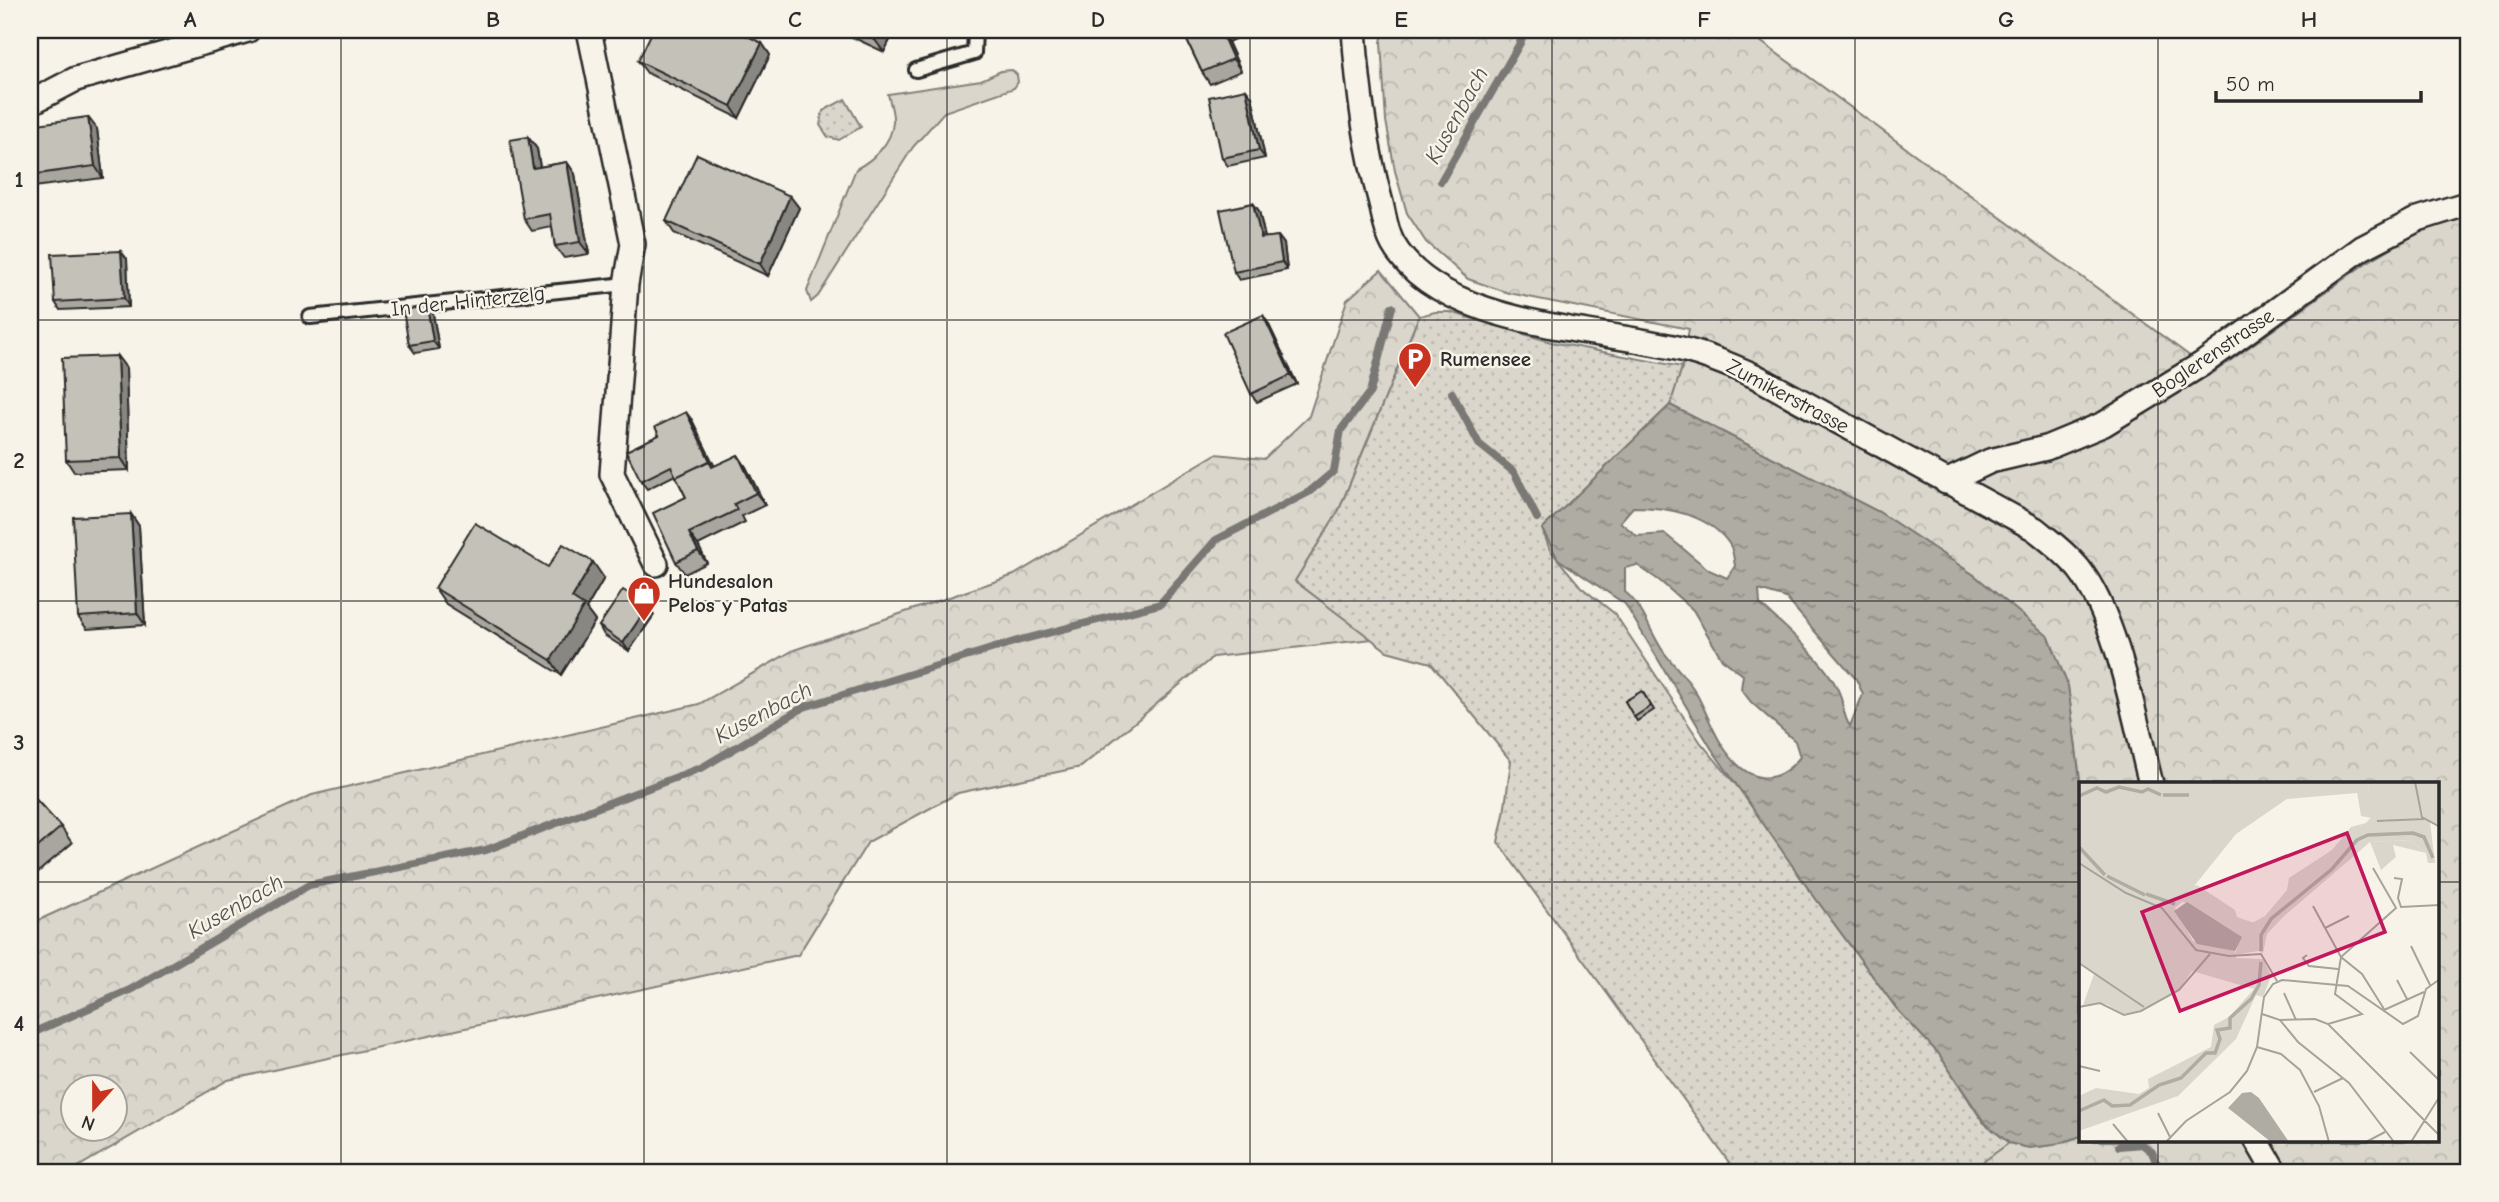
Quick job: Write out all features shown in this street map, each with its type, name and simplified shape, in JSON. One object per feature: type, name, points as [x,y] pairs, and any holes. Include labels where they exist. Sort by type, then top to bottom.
[{"type":"street","points":[[30,103],[76,79],[248,30]]},
{"type":"street","points":[[589,30],[633,244],[626,284],[612,474],[656,564]]},
{"type":"street","name":"Zumikerstrasse","points":[[1355,31],[1360,107],[1372,170],[1392,242],[1408,265],[1447,293],[1501,314],[1684,350],[1720,361],[1755,376],[2035,529],[2064,552],[2081,572],[2097,600],[2115,645],[2150,782]]},
{"type":"street","name":"Boglerenstrasse","points":[[1946,482],[1990,461],[2046,448],[2104,424],[2202,364],[2362,248],[2418,219],[2469,203]]},
{"type":"street","points":[[2258,1142],[2275,1172]]},
{"type":"lane","points":[[916,70],[974,53],[975,30]]},
{"type":"lane","name":"In der Hinterzelg","points":[[310,317],[626,284]]},
{"type":"green space","points":[[1384,30],[1745,30],[2213,373],[2366,263],[2420,231],[2469,216],[2469,1172],[1789,1172],[1983,1122],[2006,1141],[2028,1147],[2046,1146],[2079,1137],[2079,1142],[2440,1142],[2440,782],[2080,782],[2068,686],[2048,637],[1974,575],[1879,512],[1670,405],[1682,367],[1689,329],[1509,293],[1468,279],[1426,242],[1407,213],[1395,171],[1386,121],[1381,42]]},
{"type":"green space","points":[[1012,70],[1017,75],[1018,82],[1014,88],[944,112],[913,147],[818,296],[811,302],[807,291],[856,169],[875,156],[892,130],[893,119],[888,94],[981,80],[1001,71]]},
{"type":"green space","points":[[845,99],[861,127],[839,140],[828,137],[820,125],[823,111]]},
{"type":"green space","points":[[1381,270],[1419,316],[1339,510],[1295,581],[1372,639],[1213,657],[1081,767],[958,793],[868,842],[798,955],[228,1080],[130,1137],[130,1072],[60,1072],[60,1142],[121,1142],[69,1172],[30,1172],[30,924],[312,795],[699,704],[794,650],[1014,575],[1216,454],[1264,459],[1309,416],[1347,300]]},
{"type":"green space","points":[[1450,312],[1551,342],[1682,367],[1670,405],[1542,529],[1550,550],[1581,587],[1615,614],[1701,743],[1754,806],[1805,884],[1897,1009],[1939,1054],[1983,1122],[2009,1143],[1969,1172],[1736,1172],[1498,842],[1511,761],[1431,663],[1387,651],[1295,581],[1339,510],[1419,316]]},
{"type":"water","points":[[1670,405],[1879,512],[1974,575],[2049,637],[2068,686],[2080,782],[2079,1137],[2054,1145],[2029,1148],[2009,1143],[1984,1122],[1939,1054],[1897,1009],[1805,884],[1711,748],[1625,604],[1558,559],[1542,529]],"holes":[[[1633,507],[1659,509],[1699,519],[1721,534],[1730,545],[1735,566],[1727,578],[1709,570],[1665,534],[1637,536],[1620,522]],[[1637,565],[1693,610],[1722,659],[1743,675],[1741,689],[1751,702],[1795,741],[1800,757],[1791,767],[1771,777],[1752,775],[1726,751],[1693,687],[1663,651],[1642,612],[1625,592],[1625,568]],[[1759,590],[1786,598],[1856,679],[1863,694],[1850,726],[1832,679],[1803,644],[1760,604]]]},
{"type":"building","points":[[653,30],[735,30],[762,43],[731,106],[638,61]]},
{"type":"building","points":[[854,30],[880,30],[875,40]]},
{"type":"building","points":[[1182,30],[1220,30],[1233,59],[1202,72]]},
{"type":"building","points":[[1246,89],[1259,150],[1222,158],[1209,97]]},
{"type":"building","points":[[88,117],[95,166],[30,175],[30,125]]},
{"type":"building","points":[[528,137],[533,168],[567,162],[580,242],[555,246],[550,214],[524,219],[510,140]]},
{"type":"building","points":[[697,154],[790,196],[760,264],[666,221]]},
{"type":"building","points":[[1253,203],[1261,238],[1278,236],[1282,262],[1234,272],[1220,210]]},
{"type":"building","points":[[121,251],[124,298],[55,302],[52,254]]},
{"type":"building","points":[[427,306],[433,341],[409,345],[403,310]]},
{"type":"building","points":[[1263,315],[1291,375],[1251,394],[1223,333]]},
{"type":"building","points":[[117,356],[121,458],[66,460],[62,358]]},
{"type":"building","points":[[686,412],[712,465],[709,461],[676,477],[671,466],[641,481],[626,451],[659,435],[655,427]]},
{"type":"building","points":[[738,455],[756,493],[734,504],[737,510],[689,533],[698,551],[676,562],[653,513],[686,497],[676,477],[709,461],[712,467]]},
{"type":"building","points":[[131,514],[137,613],[78,617],[73,517]]},
{"type":"building","points":[[475,523],[548,567],[563,544],[593,562],[572,598],[584,606],[551,660],[435,588]]},
{"type":"building","points":[[623,590],[648,606],[623,643],[599,626]]},
{"type":"building","points":[[1642,691],[1651,706],[1634,717],[1625,701]]},
{"type":"building","points":[[30,793],[61,827],[30,854]]},
{"type":"waterway","name":"Kusenbach","points":[[1441,181],[1525,30]]},
{"type":"waterway","name":"Kusenbach","points":[[30,1034],[130,990],[309,885],[486,850],[703,767],[804,707],[1017,641],[1160,604],[1216,540],[1309,492],[1334,471],[1341,430],[1370,392],[1392,307]]},
{"type":"waterway","points":[[1452,393],[1479,444],[1514,472],[1537,518]]},
{"type":"waterway","points":[[2119,1146],[2142,1144],[2152,1152],[2160,1172]]},
{"type":"place","name":"Rumensee","points":[[1415,389]]},
{"type":"place","name":"Hundesalon Pelos y Patas","points":[[644,623]]}]
